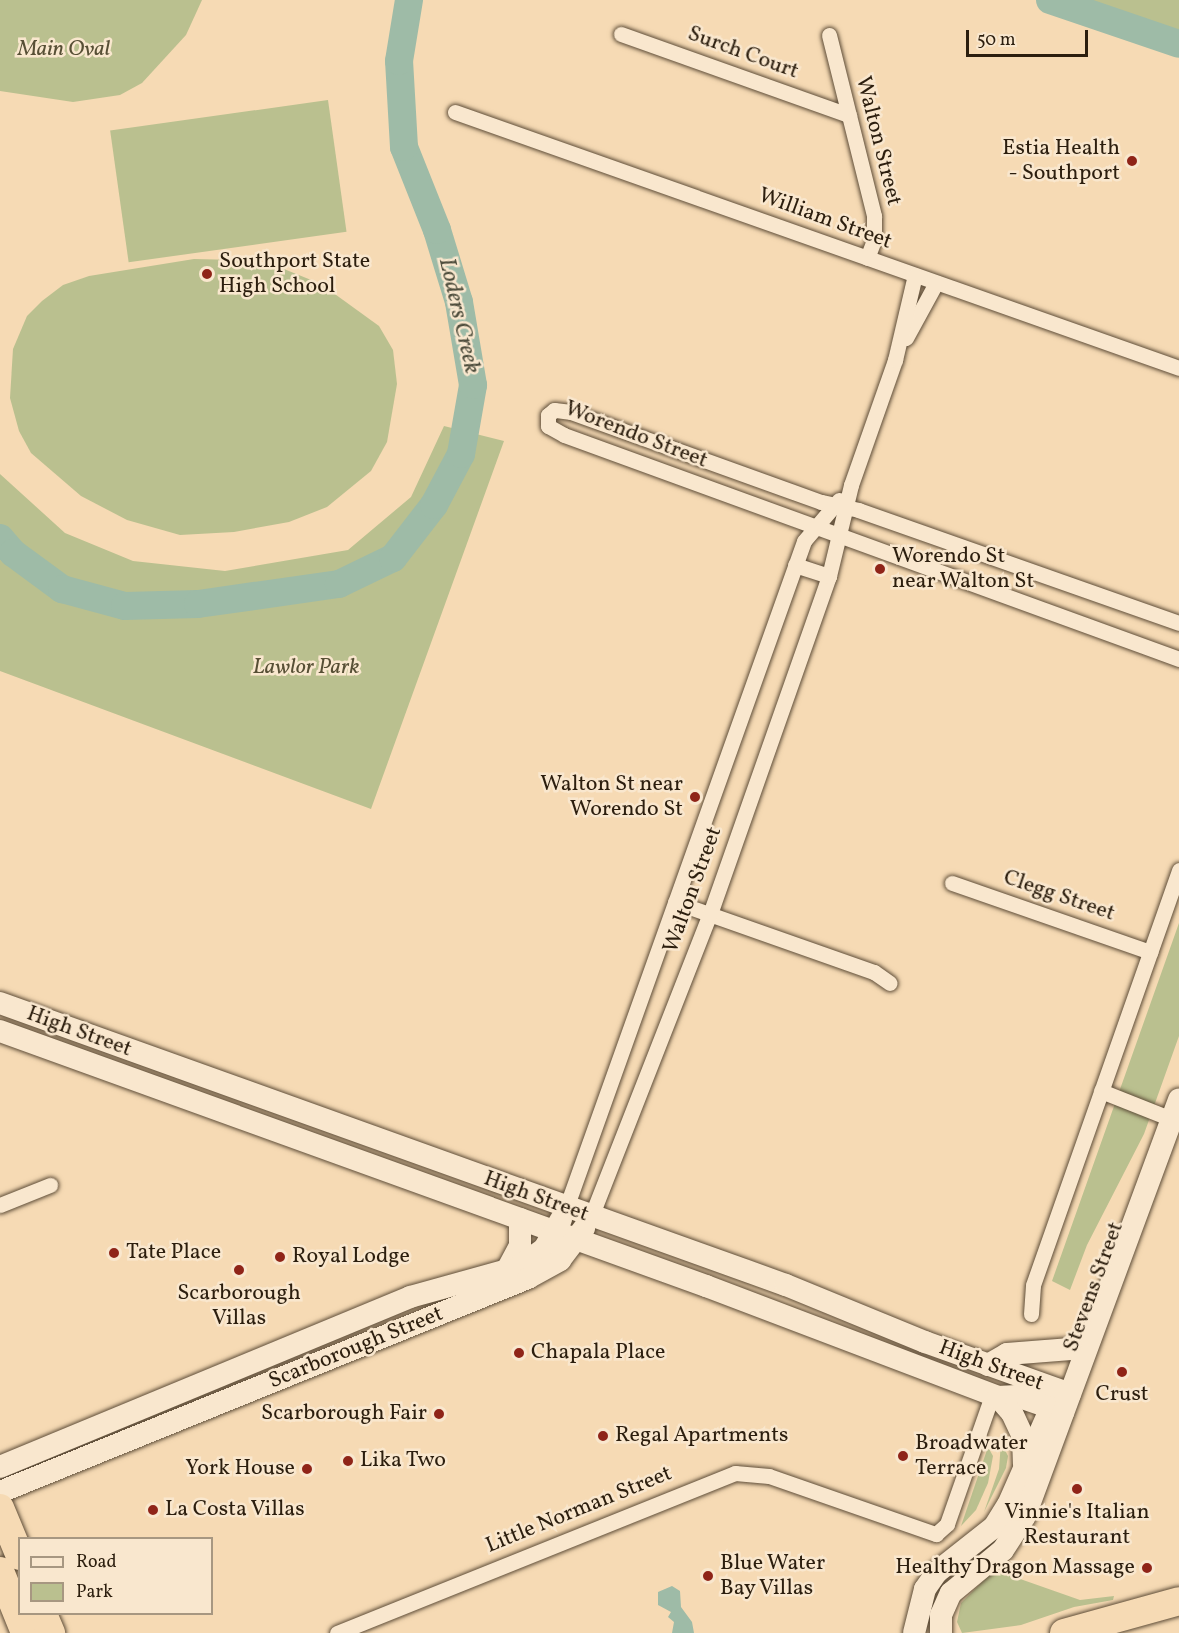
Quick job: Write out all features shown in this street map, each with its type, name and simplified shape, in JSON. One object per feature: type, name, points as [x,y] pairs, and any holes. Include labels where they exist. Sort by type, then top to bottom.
[{"type":"highway","points":[[0,1508],[18,1551]]},
{"type":"highway","points":[[0,1571],[25,1633]]},
{"type":"highway","points":[[1064,1633],[1179,1601]]},
{"type":"highway","points":[[43,1615],[51,1633]]},
{"type":"main road","name":"High Street","points":[[0,1003],[591,1217],[786,1285],[988,1365],[1060,1401]]},
{"type":"main road","name":"High Street","points":[[0,1031],[520,1219],[996,1395],[1060,1401]]},
{"type":"main road","name":"Stevens Street","points":[[914,1633],[924,1589],[937,1572],[994,1527],[1008,1505],[1024,1464],[1060,1401],[1071,1349],[1120,1215],[1176,1114]]},
{"type":"main road","name":"Stevens Street","points":[[941,1633],[941,1615],[951,1593],[998,1554],[1018,1530],[1060,1401],[1176,1114]]},
{"type":"main road","name":"Scarborough Street","points":[[0,1467],[410,1297],[506,1272],[536,1258],[555,1232],[566,1208]]},
{"type":"main road","name":"Scarborough Street","points":[[0,1492],[528,1278],[557,1263],[591,1217]]},
{"type":"main road","points":[[506,1272],[520,1246],[520,1219]]},
{"type":"main road","points":[[988,1365],[1007,1354],[1071,1349]]},
{"type":"main road","points":[[996,1395],[1012,1413],[1023,1437],[1024,1464]]},
{"type":"street","name":"Surch Court","points":[[621,34],[849,115]]},
{"type":"street","name":"Walton Street","points":[[829,34],[875,224],[867,258]]},
{"type":"street","name":"William Street","points":[[455,112],[1179,368]]},
{"type":"street","name":"Walton Street","points":[[566,1208],[804,541],[817,526],[841,506],[851,485],[895,360],[915,275]]},
{"type":"street","name":"Walton Street","points":[[895,360],[936,283]]},
{"type":"street","name":"Worendo Street","points":[[1179,623],[572,412],[554,410],[548,415],[548,426],[564,435],[1179,659]]},
{"type":"street","name":"Walton Street","points":[[591,1217],[710,914],[829,576],[841,536],[841,506]]},
{"type":"street","points":[[795,565],[829,576]]},
{"type":"street","points":[[1031,1314],[1032,1285],[1179,870]]},
{"type":"street","name":"Clegg Street","points":[[952,883],[1150,952]]},
{"type":"street","points":[[675,902],[874,972],[891,983]]},
{"type":"street","points":[[1101,1091],[1176,1114]]},
{"type":"street","points":[[0,1205],[50,1185]]},
{"type":"street","name":"Little Norman Street","points":[[337,1633],[735,1473],[770,1476],[929,1533],[942,1530],[947,1524],[996,1395]]},
{"type":"green space","name":"Main Oval","points":[[0,0],[202,0],[186,35],[142,83],[120,95],[73,102],[0,91]]},
{"type":"green space","points":[[1076,0],[1179,0],[1179,35],[1112,12]]},
{"type":"green space","points":[[328,100],[347,232],[129,262],[110,131]]},
{"type":"green space","points":[[194,259],[237,260],[279,267],[321,284],[379,326],[393,350],[397,384],[387,442],[371,471],[327,507],[289,522],[234,532],[180,535],[127,520],[81,496],[31,453],[19,431],[10,398],[13,349],[27,316],[42,301],[63,285],[89,276]]},
{"type":"green space","name":"Lawlor Park","points":[[444,426],[504,441],[371,809],[0,671],[0,474],[65,533],[133,561],[225,571],[348,550],[411,497]]},
{"type":"green space","points":[[1179,923],[1179,1036],[1144,1134],[1087,1245],[1070,1290],[1052,1281]]},
{"type":"green space","points":[[1001,1442],[1008,1456],[1006,1468],[984,1512],[999,1469]]},
{"type":"green space","points":[[988,1447],[993,1456],[988,1483],[976,1510],[961,1526]]},
{"type":"green space","points":[[1000,1572],[1080,1600],[1114,1596],[1113,1600],[1074,1607],[1021,1625],[962,1633],[957,1622],[961,1603],[989,1575]]},
{"type":"shaded area","points":[[672,1586],[680,1591],[681,1607],[692,1622],[694,1633],[672,1633],[674,1622],[668,1617],[671,1612],[658,1605],[658,1592]]},
{"type":"waterway","name":"Loders Creek","points":[[0,538],[13,553],[62,589],[125,606],[198,604],[339,584],[393,558],[434,505],[461,454],[473,385],[459,302],[437,230],[404,147],[399,61],[409,0]]},
{"type":"waterway","name":"Loders Creek","points":[[1050,0],[1179,44]]},
{"type":"place","name":"Estia Health - Southport","points":[[1132,161]]},
{"type":"place","name":"Southport State High School","points":[[207,274]]},
{"type":"place","name":"Worendo St near Walton St","points":[[880,569]]},
{"type":"place","name":"Walton St near Worendo St","points":[[695,797]]},
{"type":"place","name":"Tate Place","points":[[114,1253]]},
{"type":"place","name":"Royal Lodge","points":[[280,1257]]},
{"type":"place","name":"Scarborough Villas","points":[[239,1270]]},
{"type":"place","name":"Chapala Place","points":[[519,1353]]},
{"type":"place","name":"Crust","points":[[1122,1372]]},
{"type":"place","name":"Scarborough Fair","points":[[439,1414]]},
{"type":"place","name":"Regal Apartments","points":[[603,1436]]},
{"type":"place","name":"Broadwater Terrace","points":[[903,1456]]},
{"type":"place","name":"Lika Two","points":[[348,1461]]},
{"type":"place","name":"York House","points":[[307,1469]]},
{"type":"place","name":"Vinnie's Italian Restaurant","points":[[1077,1489]]},
{"type":"place","name":"La Costa Villas","points":[[153,1510]]},
{"type":"place","name":"Healthy Dragon Massage","points":[[1147,1568]]},
{"type":"place","name":"Blue Water Bay Villas","points":[[708,1576]]}]
